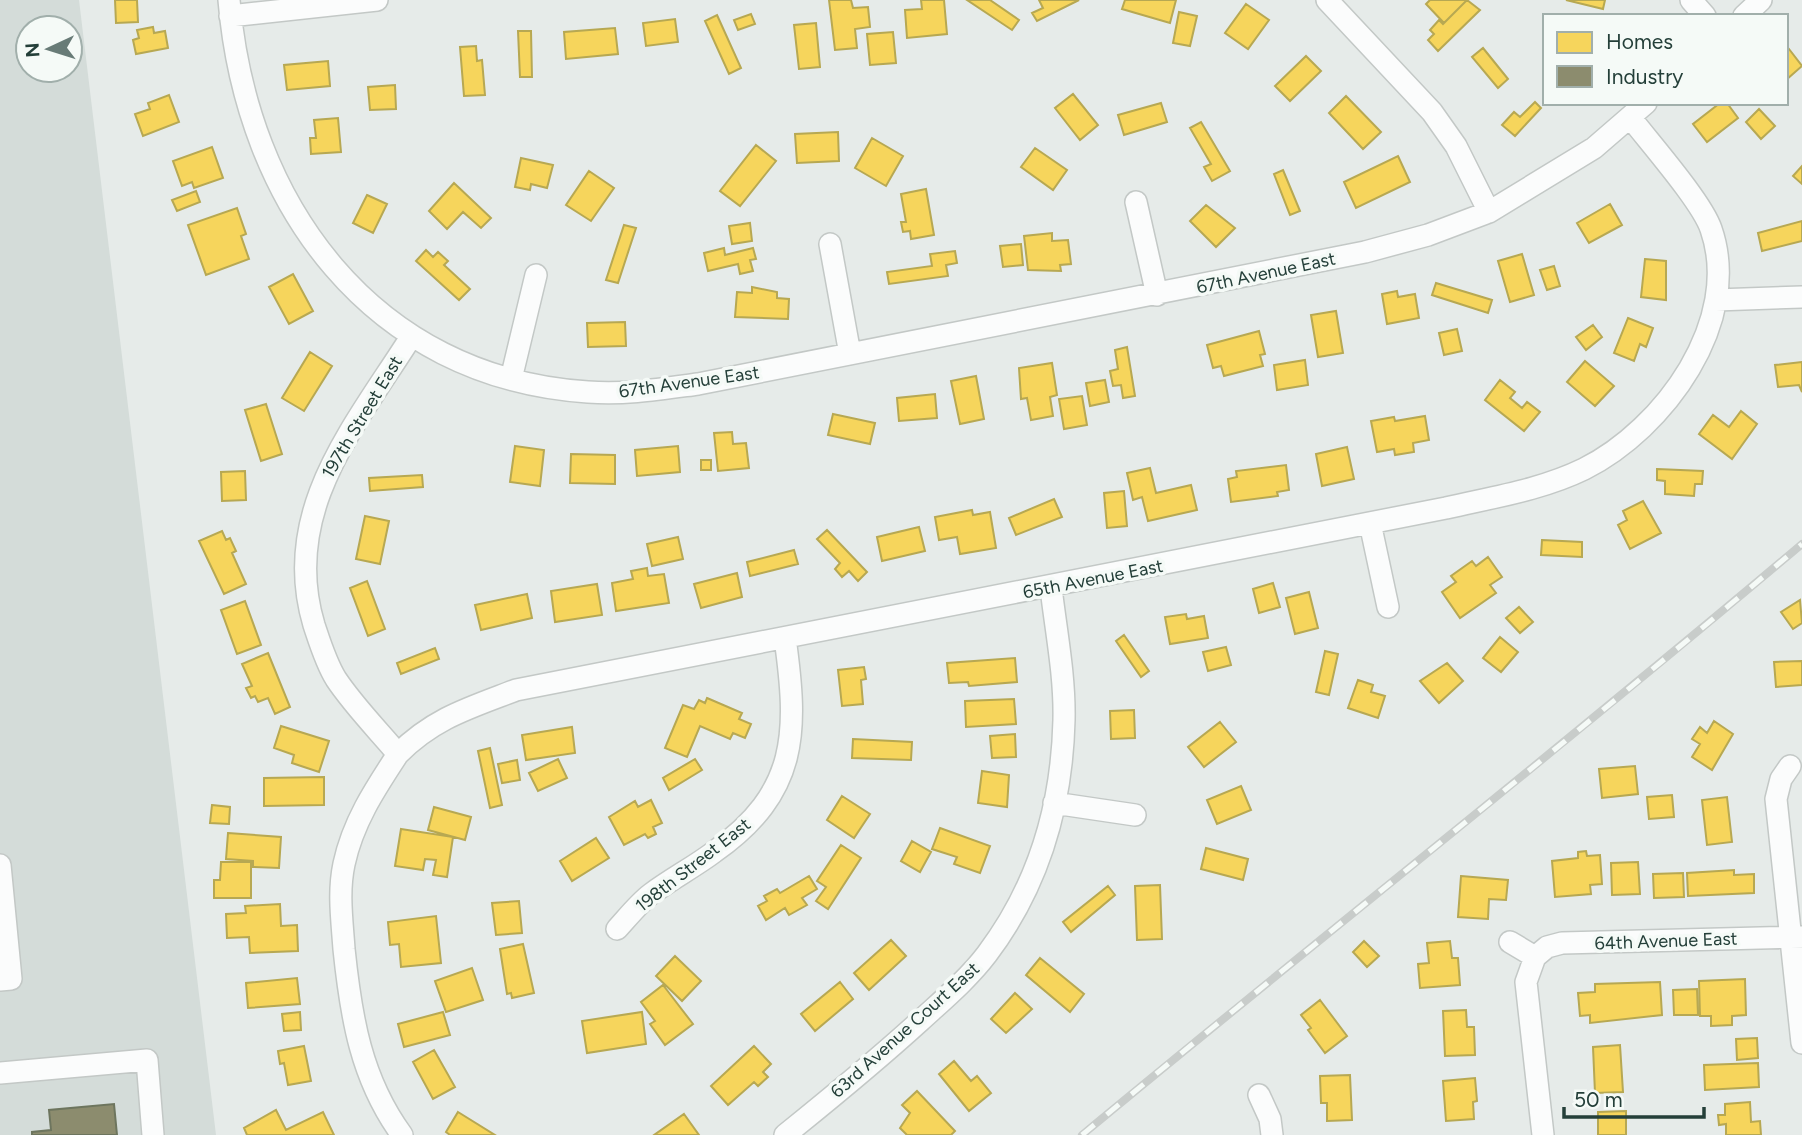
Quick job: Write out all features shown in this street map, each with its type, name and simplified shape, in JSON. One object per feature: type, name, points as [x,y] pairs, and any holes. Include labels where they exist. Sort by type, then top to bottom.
[{"type":"street","points":[[229,8],[377,0]]},
{"type":"street","points":[[1327,0],[1345,16],[1432,113],[1456,146],[1489,212]]},
{"type":"street","points":[[1691,0],[1703,14]]},
{"type":"street","points":[[1747,14],[1761,0]]},
{"type":"street","name":"197th Street East","points":[[229,8],[245,97],[285,200],[341,278],[373,310],[411,337],[320,485],[305,547],[307,599],[322,651],[335,678],[398,754]]},
{"type":"street","name":"67th Avenue East","points":[[411,337],[472,366],[511,379],[587,392],[645,392],[850,355],[1365,253],[1428,235],[1489,212],[1594,148],[1638,110]]},
{"type":"street","name":"65th Avenue East","points":[[398,754],[421,731],[442,719],[516,690],[1051,588],[1370,523],[1540,486],[1587,468],[1610,453],[1647,421],[1681,381],[1710,325],[1716,300],[1718,267],[1711,227],[1638,110]]},
{"type":"street","points":[[1136,202],[1157,295]]},
{"type":"street","points":[[830,244],[850,355]]},
{"type":"street","points":[[511,379],[536,275]]},
{"type":"street","points":[[1716,300],[1802,297]]},
{"type":"street","points":[[1370,523],[1388,607]]},
{"type":"street","name":"63rd Avenue Court East","points":[[785,1135],[866,1069],[961,984],[987,954],[1035,872],[1050,831],[1062,764],[1064,718],[1051,588]]},
{"type":"street","name":"198th Street East","points":[[617,929],[649,895],[716,851],[747,825],[775,787],[785,769],[792,729],[792,684],[786,638]]},
{"type":"street","points":[[398,754],[364,806],[355,827],[340,890],[350,1003],[357,1040],[385,1112],[402,1135]]},
{"type":"street","points":[[1790,765],[1781,779],[1776,799],[1795,937],[1802,1043]]},
{"type":"street","points":[[1054,803],[1135,816]]},
{"type":"street","points":[[0,865],[11,979],[0,980]]},
{"type":"street","name":"64th Avenue East","points":[[1535,957],[1547,947],[1562,943],[1795,937]]},
{"type":"street","points":[[1510,942],[1535,957],[1526,982],[1543,1135]]},
{"type":"street","points":[[0,1073],[147,1060],[153,1135]]},
{"type":"street","points":[[1259,1095],[1270,1119],[1272,1135]]},
{"type":"shaded area","points":[[0,0],[79,0],[81,14],[14,14],[14,84],[84,84],[84,41],[216,1135],[0,1135]]},
{"type":"building: Homes","points":[[115,0],[137,0],[138,22],[116,23]]},
{"type":"building: Homes","points":[[829,0],[851,0],[853,8],[868,7],[870,27],[855,29],[857,48],[835,50]]},
{"type":"building: Homes","points":[[921,0],[944,0],[947,34],[907,38],[905,10],[922,9]]},
{"type":"building: Homes","points":[[967,0],[990,0],[1019,20],[1012,30]]},
{"type":"building: Homes","points":[[1039,0],[1079,0],[1037,21],[1032,13],[1043,8]]},
{"type":"building: Homes","points":[[1125,0],[1176,0],[1170,23],[1122,9]]},
{"type":"building: Homes","points":[[1430,0],[1467,0],[1444,23],[1426,4]]},
{"type":"building: Homes","points":[[1467,0],[1480,10],[1438,51],[1428,40],[1434,34],[1430,30],[1439,20],[1443,24]]},
{"type":"building: Homes","points":[[1566,0],[1605,0],[1603,9]]},
{"type":"building: Homes","points":[[1246,4],[1269,20],[1248,49],[1225,33]]},
{"type":"building: Homes","points":[[1179,12],[1197,16],[1190,46],[1173,43]]},
{"type":"building: Homes","points":[[751,14],[755,24],[738,30],[734,20]]},
{"type":"building: Homes","points":[[717,15],[741,68],[729,74],[705,21]]},
{"type":"building: Homes","points":[[675,19],[678,42],[646,46],[643,23]]},
{"type":"building: Homes","points":[[816,23],[820,67],[799,69],[794,25]]},
{"type":"building: Homes","points":[[153,27],[154,33],[165,31],[168,48],[136,54],[133,40],[139,38],[137,30]]},
{"type":"building: Homes","points":[[615,28],[618,54],[566,59],[564,32]]},
{"type":"building: Homes","points":[[518,31],[531,31],[532,77],[520,77]]},
{"type":"building: Homes","points":[[893,32],[896,63],[870,65],[867,34]]},
{"type":"building: Homes","points":[[476,46],[477,61],[482,60],[485,95],[464,96],[460,47]]},
{"type":"building: Homes","points":[[1483,48],[1508,79],[1498,88],[1472,57]]},
{"type":"building: Homes","points":[[1788,50],[1802,66],[1788,78]]},
{"type":"building: Homes","points":[[1306,56],[1321,71],[1290,101],[1275,86]]},
{"type":"building: Homes","points":[[328,61],[330,86],[287,90],[284,65]]},
{"type":"building: Homes","points":[[395,85],[396,109],[370,110],[368,87]]},
{"type":"building: Homes","points":[[1073,94],[1098,125],[1080,140],[1055,108]]},
{"type":"building: Homes","points":[[169,95],[179,122],[143,136],[135,114],[150,109],[148,103]]},
{"type":"building: Homes","points":[[1346,96],[1381,132],[1363,149],[1329,113]]},
{"type":"building: Homes","points":[[1535,102],[1541,108],[1515,136],[1502,125],[1514,112],[1520,117]]},
{"type":"building: Homes","points":[[1161,103],[1167,122],[1124,135],[1118,115]]},
{"type":"building: Homes","points":[[1717,105],[1728,105],[1738,118],[1707,142],[1693,124]]},
{"type":"building: Homes","points":[[1759,109],[1775,126],[1761,139],[1746,122]]},
{"type":"building: Homes","points":[[338,118],[341,152],[311,154],[310,138],[316,138],[314,120]]},
{"type":"building: Homes","points":[[1201,122],[1230,171],[1212,181],[1204,167],[1211,164],[1190,128]]},
{"type":"building: Homes","points":[[838,132],[839,161],[797,163],[795,134]]},
{"type":"building: Homes","points":[[872,138],[903,156],[886,186],[855,168]]},
{"type":"building: Homes","points":[[756,145],[776,161],[740,206],[720,191]]},
{"type":"building: Homes","points":[[212,147],[223,178],[194,188],[192,182],[182,186],[173,161]]},
{"type":"building: Homes","points":[[1035,148],[1067,170],[1053,190],[1021,167]]},
{"type":"building: Homes","points":[[1398,156],[1410,182],[1356,208],[1344,182]]},
{"type":"building: Homes","points":[[521,158],[553,165],[547,188],[531,184],[530,190],[515,187]]},
{"type":"building: Homes","points":[[1802,166],[1802,184],[1793,176]]},
{"type":"building: Homes","points":[[1283,170],[1300,211],[1290,215],[1274,174]]},
{"type":"building: Homes","points":[[589,171],[614,188],[591,221],[566,205]]},
{"type":"building: Homes","points":[[454,183],[491,218],[481,228],[463,212],[447,229],[429,211]]},
{"type":"building: Homes","points":[[926,189],[934,235],[911,239],[910,231],[903,232],[901,222],[906,222],[901,194]]},
{"type":"building: Homes","points":[[196,191],[200,202],[177,211],[172,200]]},
{"type":"building: Homes","points":[[367,195],[387,204],[373,233],[353,223]]},
{"type":"building: Homes","points":[[1610,204],[1622,225],[1589,243],[1577,223]]},
{"type":"building: Homes","points":[[1206,205],[1235,228],[1216,247],[1190,221]]},
{"type":"building: Homes","points":[[237,208],[246,234],[241,236],[249,259],[206,275],[188,225]]},
{"type":"building: Homes","points":[[1802,221],[1802,241],[1762,251],[1758,233]]},
{"type":"building: Homes","points":[[750,223],[752,241],[732,244],[729,226]]},
{"type":"building: Homes","points":[[624,225],[636,228],[618,283],[606,280]]},
{"type":"building: Homes","points":[[1052,233],[1052,241],[1068,240],[1071,264],[1060,265],[1061,271],[1028,270],[1024,236]]},
{"type":"building: Homes","points":[[1021,244],[1023,265],[1003,267],[1000,246]]},
{"type":"building: Homes","points":[[724,248],[725,255],[753,248],[756,259],[750,260],[753,271],[740,274],[738,264],[708,271],[704,253]]},
{"type":"building: Homes","points":[[426,250],[433,257],[438,252],[448,261],[444,265],[470,289],[459,300],[416,261]]},
{"type":"building: Homes","points":[[955,251],[957,263],[946,265],[948,276],[889,284],[887,272],[932,266],[930,254]]},
{"type":"building: Homes","points":[[1522,254],[1534,295],[1510,302],[1498,261]]},
{"type":"building: Homes","points":[[1645,259],[1666,261],[1666,300],[1641,297]]},
{"type":"building: Homes","points":[[1554,266],[1560,286],[1547,290],[1540,270]]},
{"type":"building: Homes","points":[[293,274],[313,311],[289,324],[269,287]]},
{"type":"building: Homes","points":[[1436,283],[1492,300],[1488,313],[1432,295]]},
{"type":"building: Homes","points":[[752,287],[777,292],[777,298],[789,299],[788,319],[735,317],[737,292],[752,293]]},
{"type":"building: Homes","points":[[1397,291],[1398,297],[1415,294],[1419,318],[1387,324],[1382,294]]},
{"type":"building: Homes","points":[[1336,311],[1343,353],[1318,357],[1311,315]]},
{"type":"building: Homes","points":[[1628,318],[1653,328],[1646,347],[1640,344],[1634,361],[1614,353]]},
{"type":"building: Homes","points":[[625,322],[626,346],[588,347],[587,323]]},
{"type":"building: Homes","points":[[1593,325],[1602,337],[1586,350],[1576,337]]},
{"type":"building: Homes","points":[[1457,329],[1462,351],[1444,355],[1439,333]]},
{"type":"building: Homes","points":[[1259,331],[1265,354],[1260,355],[1263,366],[1224,376],[1221,366],[1213,368],[1207,345]]},
{"type":"building: Homes","points":[[1127,347],[1135,396],[1123,398],[1121,385],[1113,386],[1110,371],[1118,369],[1115,350]]},
{"type":"building: Homes","points":[[310,352],[332,366],[304,411],[282,398]]},
{"type":"building: Homes","points":[[1305,360],[1308,385],[1277,390],[1274,365]]},
{"type":"building: Homes","points":[[1585,361],[1614,386],[1595,406],[1567,382]]},
{"type":"building: Homes","points":[[1802,362],[1802,392],[1799,385],[1778,387],[1775,365]]},
{"type":"building: Homes","points":[[1052,363],[1057,395],[1050,397],[1053,416],[1031,420],[1027,398],[1021,399],[1019,368]]},
{"type":"building: Homes","points":[[976,376],[984,419],[960,424],[951,381]]},
{"type":"building: Homes","points":[[1105,380],[1109,402],[1090,406],[1086,383]]},
{"type":"building: Homes","points":[[1500,380],[1515,392],[1510,398],[1522,408],[1527,402],[1540,412],[1524,431],[1485,400]]},
{"type":"building: Homes","points":[[935,394],[937,418],[899,421],[897,398]]},
{"type":"building: Homes","points":[[1082,396],[1087,425],[1064,429],[1059,399]]},
{"type":"building: Homes","points":[[266,404],[282,454],[261,461],[245,410]]},
{"type":"building: Homes","points":[[1741,411],[1757,424],[1732,459],[1699,434],[1713,415],[1729,427]]},
{"type":"building: Homes","points":[[833,414],[875,423],[870,444],[828,435]]},
{"type":"building: Homes","points":[[1425,416],[1429,440],[1413,443],[1414,452],[1395,455],[1394,449],[1377,452],[1371,421],[1394,417],[1395,421]]},
{"type":"building: Homes","points":[[732,432],[733,444],[746,443],[749,468],[718,471],[714,433]]},
{"type":"building: Homes","points":[[515,446],[544,450],[540,486],[510,482]]},
{"type":"building: Homes","points":[[678,446],[680,472],[637,476],[635,450]]},
{"type":"building: Homes","points":[[1347,447],[1354,479],[1322,486],[1316,454]]},
{"type":"building: Homes","points":[[571,454],[615,455],[615,484],[570,483]]},
{"type":"building: Homes","points":[[701,460],[711,460],[711,470],[701,470]]},
{"type":"building: Homes","points":[[1286,465],[1289,490],[1277,492],[1278,496],[1231,502],[1228,479],[1237,477],[1236,471]]},
{"type":"building: Homes","points":[[1150,468],[1156,493],[1191,485],[1197,510],[1148,521],[1142,497],[1133,500],[1127,473]]},
{"type":"building: Homes","points":[[1657,469],[1703,471],[1702,484],[1695,484],[1694,496],[1665,494],[1665,481],[1657,480]]},
{"type":"building: Homes","points":[[245,471],[246,500],[222,501],[221,472]]},
{"type":"building: Homes","points":[[422,475],[423,487],[370,491],[369,478]]},
{"type":"building: Homes","points":[[1124,491],[1127,526],[1107,528],[1104,493]]},
{"type":"building: Homes","points":[[1054,499],[1062,517],[1016,535],[1009,518]]},
{"type":"building: Homes","points":[[1643,501],[1661,533],[1630,549],[1618,525],[1627,520],[1623,511]]},
{"type":"building: Homes","points":[[972,510],[973,515],[990,512],[996,548],[960,554],[957,537],[939,540],[935,517]]},
{"type":"building: Homes","points":[[365,516],[389,521],[380,564],[356,559]]},
{"type":"building: Homes","points":[[919,527],[925,551],[882,561],[877,537]]},
{"type":"building: Homes","points":[[827,530],[867,572],[858,581],[849,571],[842,577],[835,569],[840,563],[817,539]]},
{"type":"building: Homes","points":[[222,531],[226,540],[230,538],[236,551],[232,553],[246,584],[224,594],[199,541]]},
{"type":"building: Homes","points":[[678,537],[683,559],[652,566],[647,544]]},
{"type":"building: Homes","points":[[1542,540],[1582,542],[1582,557],[1541,555]]},
{"type":"building: Homes","points":[[794,550],[798,564],[750,576],[747,562]]},
{"type":"building: Homes","points":[[1488,557],[1502,577],[1490,585],[1496,593],[1460,618],[1442,592],[1456,582],[1451,576],[1472,561],[1476,566]]},
{"type":"building: Homes","points":[[647,568],[648,576],[664,574],[669,603],[616,611],[612,583],[633,579],[631,571]]},
{"type":"building: Homes","points":[[737,573],[742,597],[701,608],[694,584]]},
{"type":"building: Homes","points":[[367,581],[385,629],[368,636],[350,588]]},
{"type":"building: Homes","points":[[1273,583],[1280,607],[1259,613],[1253,589]]},
{"type":"building: Homes","points":[[597,584],[602,615],[555,622],[551,591]]},
{"type":"building: Homes","points":[[1309,592],[1318,628],[1295,634],[1286,598]]},
{"type":"building: Homes","points":[[527,594],[532,618],[481,630],[475,605]]},
{"type":"building: Homes","points":[[1800,600],[1802,623],[1793,629],[1781,612]]},
{"type":"building: Homes","points":[[245,601],[261,645],[237,654],[221,610]]},
{"type":"building: Homes","points":[[1519,607],[1533,622],[1520,633],[1506,618]]},
{"type":"building: Homes","points":[[1186,614],[1187,619],[1204,616],[1208,638],[1170,644],[1165,617]]},
{"type":"building: Homes","points":[[1124,635],[1149,671],[1141,677],[1116,641]]},
{"type":"building: Homes","points":[[1500,637],[1518,652],[1501,672],[1483,658]]},
{"type":"building: Homes","points":[[1226,647],[1231,665],[1208,671],[1203,652]]},
{"type":"building: Homes","points":[[435,648],[439,659],[401,674],[397,663]]},
{"type":"building: Homes","points":[[1325,651],[1338,654],[1329,695],[1316,692]]},
{"type":"building: Homes","points":[[268,653],[290,707],[275,714],[268,698],[258,702],[255,696],[251,698],[246,688],[252,686],[242,664]]},
{"type":"building: Homes","points":[[1015,658],[1017,682],[969,686],[968,682],[949,683],[947,663]]},
{"type":"building: Homes","points":[[1802,661],[1802,685],[1776,687],[1774,662]]},
{"type":"building: Homes","points":[[1447,663],[1463,681],[1439,703],[1420,681]]},
{"type":"building: Homes","points":[[864,667],[866,679],[861,680],[863,704],[842,706],[838,670]]},
{"type":"building: Homes","points":[[1358,680],[1373,685],[1371,692],[1385,696],[1378,718],[1348,708]]},
{"type":"building: Homes","points":[[707,698],[742,713],[739,719],[751,724],[745,738],[733,733],[730,739],[700,726],[687,757],[665,748],[683,705],[694,709],[699,700],[705,703]]},
{"type":"building: Homes","points":[[1014,699],[1016,724],[966,727],[965,701]]},
{"type":"building: Homes","points":[[1134,710],[1135,738],[1111,739],[1110,711]]},
{"type":"building: Homes","points":[[1714,721],[1733,734],[1712,770],[1692,757],[1700,744],[1692,739],[1700,727],[1707,733]]},
{"type":"building: Homes","points":[[1220,722],[1236,742],[1204,767],[1188,747]]},
{"type":"building: Homes","points":[[281,726],[329,741],[319,772],[292,763],[294,755],[274,748]]},
{"type":"building: Homes","points":[[572,727],[575,753],[526,760],[522,735]]},
{"type":"building: Homes","points":[[1015,734],[1016,757],[992,758],[990,736]]},
{"type":"building: Homes","points":[[853,739],[912,742],[911,760],[852,758]]},
{"type":"building: Homes","points":[[490,748],[502,805],[490,808],[478,751]]},
{"type":"building: Homes","points":[[558,759],[567,778],[538,791],[529,773]]},
{"type":"building: Homes","points":[[695,759],[702,770],[669,790],[663,778]]},
{"type":"building: Homes","points":[[517,760],[520,780],[502,783],[498,764]]},
{"type":"building: Homes","points":[[1635,766],[1638,794],[1602,798],[1599,769]]},
{"type":"building: Homes","points":[[982,771],[1009,775],[1007,807],[978,803]]},
{"type":"building: Homes","points":[[324,777],[324,805],[264,806],[264,778]]},
{"type":"building: Homes","points":[[1241,786],[1251,810],[1217,824],[1207,800]]},
{"type":"building: Homes","points":[[1672,795],[1674,817],[1649,819],[1647,797]]},
{"type":"building: Homes","points":[[842,796],[870,814],[854,838],[827,820]]},
{"type":"building: Homes","points":[[1727,797],[1732,842],[1707,845],[1702,800]]},
{"type":"building: Homes","points":[[651,800],[662,823],[653,827],[656,834],[648,838],[645,834],[624,845],[609,817],[635,801],[638,807]]},
{"type":"building: Homes","points":[[212,805],[230,807],[229,824],[210,823]]},
{"type":"building: Homes","points":[[434,807],[471,817],[465,840],[428,830]]},
{"type":"building: Homes","points":[[940,828],[990,846],[980,873],[954,864],[957,857],[932,849]]},
{"type":"building: Homes","points":[[401,829],[453,837],[447,877],[433,875],[436,860],[425,859],[423,870],[395,866]]},
{"type":"building: Homes","points":[[228,833],[281,837],[279,868],[253,867],[253,861],[226,859]]},
{"type":"building: Homes","points":[[596,838],[609,858],[572,881],[560,861]]},
{"type":"building: Homes","points":[[912,841],[931,852],[920,872],[901,861]]},
{"type":"building: Homes","points":[[841,845],[861,858],[828,909],[816,901],[826,887],[817,881]]},
{"type":"building: Homes","points":[[1206,848],[1248,859],[1243,880],[1201,869]]},
{"type":"building: Homes","points":[[1586,851],[1587,856],[1600,855],[1602,884],[1590,885],[1591,894],[1555,897],[1552,861],[1578,858],[1578,852]]},
{"type":"building: Homes","points":[[221,862],[251,862],[251,898],[214,898],[214,880],[220,880]]},
{"type":"building: Homes","points":[[1638,862],[1640,894],[1612,895],[1611,863]]},
{"type":"building: Homes","points":[[1734,870],[1734,875],[1754,874],[1754,893],[1688,896],[1687,873]]},
{"type":"building: Homes","points":[[1683,873],[1684,897],[1654,898],[1653,874]]},
{"type":"building: Homes","points":[[809,876],[817,889],[802,898],[807,905],[789,915],[785,908],[766,920],[758,906],[767,901],[764,896],[777,889],[780,893]]},
{"type":"building: Homes","points":[[1461,876],[1508,880],[1506,900],[1489,899],[1488,919],[1458,917]]},
{"type":"building: Homes","points":[[1160,885],[1162,939],[1137,940],[1135,886]]},
{"type":"building: Homes","points":[[1108,886],[1115,895],[1071,932],[1063,922]]},
{"type":"building: Homes","points":[[519,901],[522,933],[496,935],[492,903]]},
{"type":"building: Homes","points":[[280,904],[281,926],[297,925],[298,951],[250,953],[249,937],[227,938],[226,914],[246,913],[245,906]]},
{"type":"building: Homes","points":[[436,916],[441,963],[401,967],[399,944],[390,945],[388,922]]},
{"type":"building: Homes","points":[[891,940],[906,956],[869,990],[854,973]]},
{"type":"building: Homes","points":[[1364,941],[1379,956],[1367,967],[1353,952]]},
{"type":"building: Homes","points":[[1450,941],[1452,958],[1458,958],[1460,985],[1420,988],[1418,964],[1429,963],[1427,943]]},
{"type":"building: Homes","points":[[523,944],[534,993],[512,998],[511,993],[507,994],[500,949]]},
{"type":"building: Homes","points":[[675,956],[701,981],[682,1001],[656,976]]},
{"type":"building: Homes","points":[[1040,958],[1084,994],[1070,1012],[1026,975]]},
{"type":"building: Homes","points":[[472,968],[483,1000],[446,1012],[435,981]]},
{"type":"building: Homes","points":[[297,978],[300,1004],[248,1008],[246,983]]},
{"type":"building: Homes","points":[[1745,979],[1746,1015],[1732,1016],[1732,1025],[1711,1026],[1711,1016],[1700,1016],[1699,981]]},
{"type":"building: Homes","points":[[840,982],[853,999],[815,1031],[801,1014]]},
{"type":"building: Homes","points":[[1660,982],[1662,1015],[1590,1023],[1590,1015],[1580,1016],[1578,993],[1595,992],[1595,984]]},
{"type":"building: Homes","points":[[663,985],[693,1024],[665,1045],[650,1024],[655,1021],[641,1002]]},
{"type":"building: Homes","points":[[1697,989],[1698,1015],[1674,1015],[1673,990]]},
{"type":"building: Homes","points":[[1015,993],[1032,1009],[1006,1033],[991,1019]]},
{"type":"building: Homes","points":[[1320,1000],[1347,1036],[1325,1053],[1301,1015]]},
{"type":"building: Homes","points":[[1466,1010],[1467,1027],[1474,1027],[1475,1055],[1445,1056],[1443,1011]]},
{"type":"building: Homes","points":[[300,1012],[301,1030],[284,1031],[282,1014]]},
{"type":"building: Homes","points":[[443,1012],[450,1035],[404,1047],[398,1024]]},
{"type":"building: Homes","points":[[642,1012],[646,1044],[587,1053],[582,1021]]},
{"type":"building: Homes","points":[[1757,1038],[1758,1058],[1737,1060],[1736,1039]]},
{"type":"building: Homes","points":[[1620,1045],[1623,1092],[1595,1093],[1593,1047]]},
{"type":"building: Homes","points":[[304,1046],[311,1081],[288,1085],[284,1063],[280,1064],[278,1051]]},
{"type":"building: Homes","points":[[754,1046],[771,1064],[763,1072],[768,1077],[758,1086],[754,1082],[728,1105],[711,1086]]},
{"type":"building: Homes","points":[[434,1050],[455,1087],[433,1099],[413,1062]]},
{"type":"building: Homes","points":[[954,1061],[971,1081],[977,1076],[991,1093],[969,1111],[939,1074]]},
{"type":"building: Homes","points":[[1758,1063],[1759,1087],[1705,1090],[1704,1065]]},
{"type":"building: Homes","points":[[1350,1075],[1352,1120],[1327,1121],[1327,1103],[1321,1103],[1320,1076]]},
{"type":"building: Homes","points":[[1475,1078],[1477,1101],[1473,1102],[1474,1119],[1446,1121],[1443,1081]]},
{"type":"building: Homes","points":[[917,1091],[955,1131],[951,1135],[907,1135],[900,1128],[910,1113],[902,1105]]},
{"type":"building: Homes","points":[[1750,1102],[1751,1122],[1760,1121],[1761,1135],[1726,1135],[1726,1124],[1719,1125],[1718,1115],[1725,1115],[1725,1104]]},
{"type":"building: Homes","points":[[276,1110],[286,1130],[323,1112],[334,1135],[247,1135],[244,1128]]},
{"type":"building: Homes","points":[[1626,1111],[1626,1135],[1598,1135],[1598,1112]]},
{"type":"building: Homes","points":[[458,1112],[495,1135],[450,1135],[446,1132]]},
{"type":"building: Homes","points":[[684,1114],[699,1135],[654,1135]]},
{"type":"building: Industry","points":[[114,1104],[117,1135],[32,1135],[32,1132],[51,1130],[49,1110]]},
{"type":"railway","points":[[1082,1135],[1802,544]]}]
